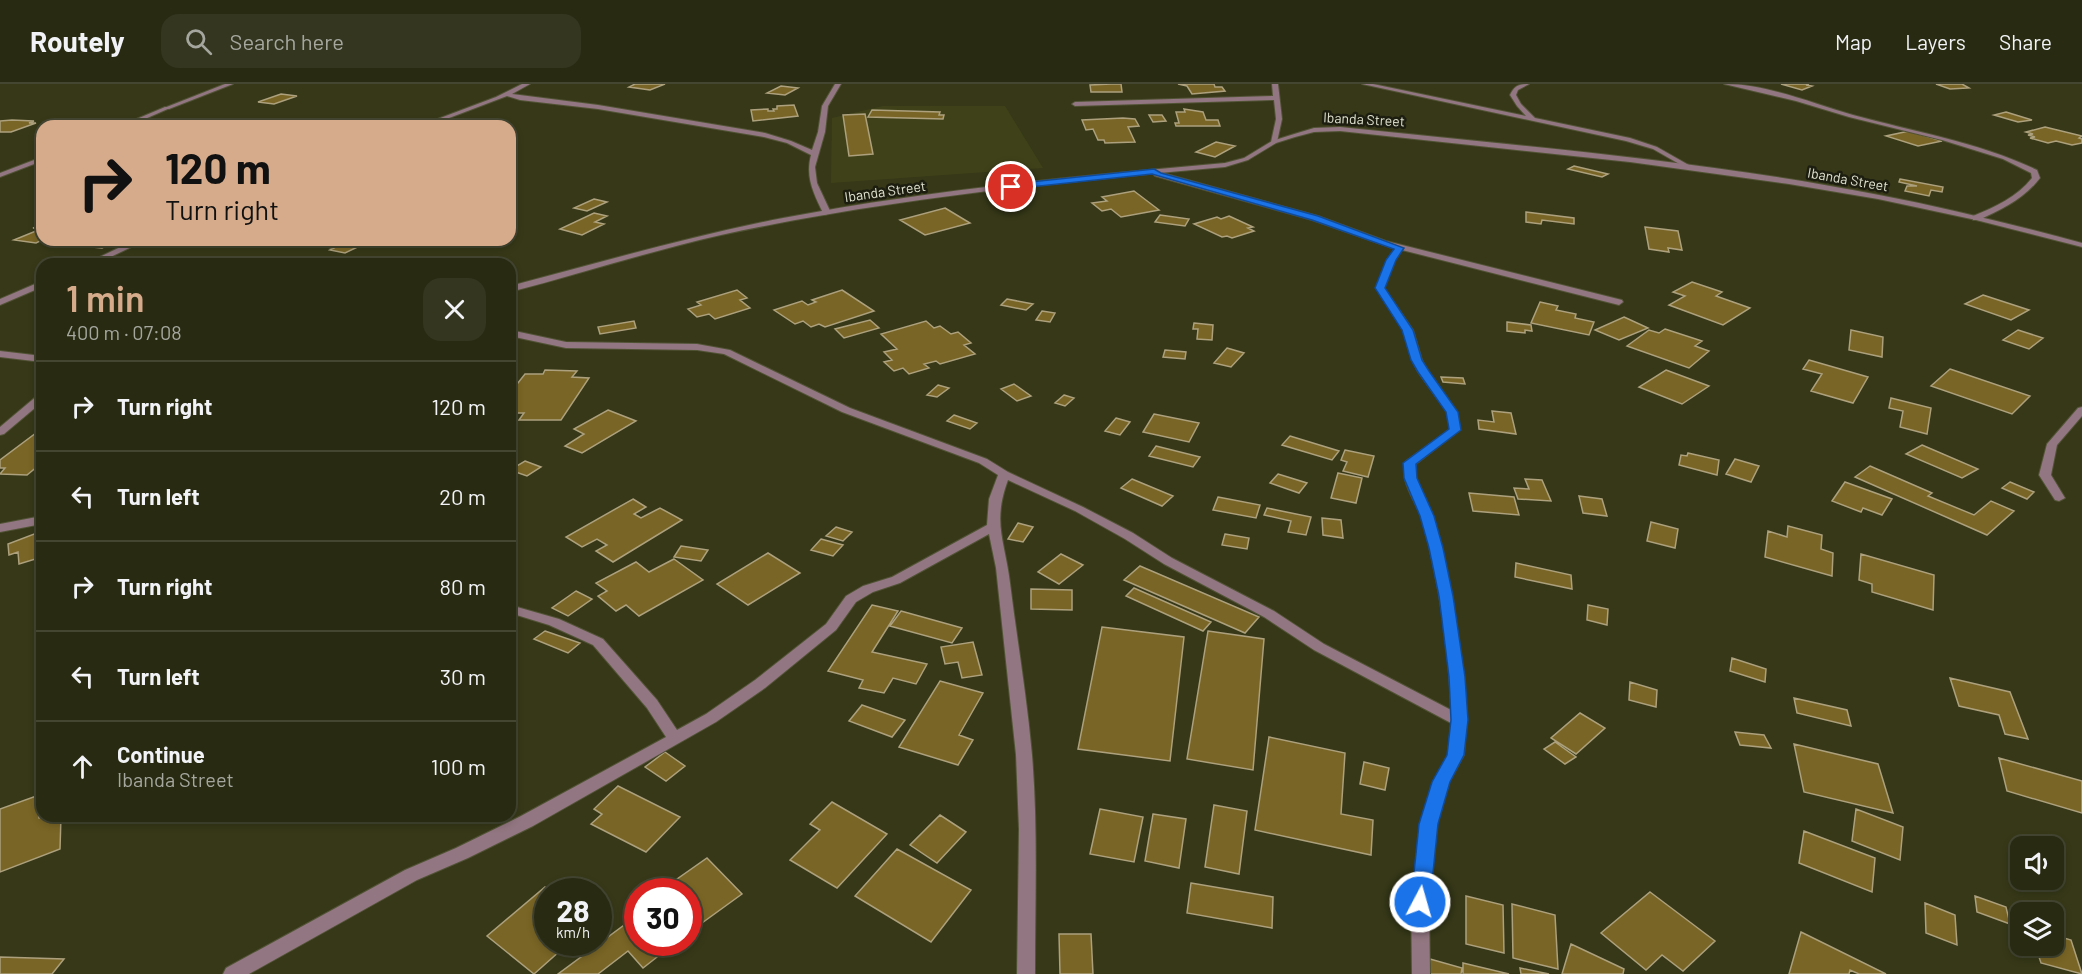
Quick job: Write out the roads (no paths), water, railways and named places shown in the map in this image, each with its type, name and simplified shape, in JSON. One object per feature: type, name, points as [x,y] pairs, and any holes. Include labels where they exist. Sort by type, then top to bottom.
[{"type":"street","points":[[138,120],[230,84]]},
{"type":"street","points":[[438,120],[527,84]]},
{"type":"street","points":[[827,213],[813,182],[813,153],[819,140],[823,106],[828,95],[838,84]]},
{"type":"street","points":[[1274,142],[1279,119],[1275,84]]},
{"type":"street","points":[[1365,84],[1642,143],[1690,168]]},
{"type":"street","points":[[1526,84],[1516,89],[1513,95],[1532,118]]},
{"type":"street","points":[[1727,84],[1797,99],[1851,116],[1944,140],[2005,158],[2034,172],[2036,178],[2027,188],[2004,205],[1976,218]]},
{"type":"street","points":[[506,94],[520,98],[598,106],[765,135],[789,142],[813,153]]},
{"type":"street","points":[[1075,104],[1277,98]]},
{"type":"street","name":"Ibanda Street","points":[[516,287],[720,233],[827,213],[1057,180],[1225,165],[1261,152],[1274,142],[1314,130],[1340,129],[1434,137],[1690,168],[1878,197],[1976,218],[2082,245]]},
{"type":"street","points":[[0,175],[36,161]]},
{"type":"street","points":[[1154,171],[1315,218],[1400,248],[1618,302]]},
{"type":"street","points":[[102,258],[129,246]]},
{"type":"street","points":[[1400,248],[1391,260],[1380,288],[1408,330],[1423,372],[1452,412],[1455,430],[1410,463],[1410,478],[1427,516],[1446,596],[1457,677],[1460,720],[1456,755],[1441,782],[1429,824],[1420,902],[1421,974]]},
{"type":"street","points":[[0,302],[36,287]]},
{"type":"street","points":[[516,334],[566,345],[697,347],[727,352],[846,410],[983,462],[1119,531],[1168,561],[1269,614],[1329,653],[1460,720]]},
{"type":"street","points":[[0,354],[36,358]]},
{"type":"street","points":[[0,432],[36,402]]},
{"type":"street","points":[[2059,498],[2045,475],[2052,444],[2082,410]]},
{"type":"street","points":[[1004,474],[995,499],[993,527],[1002,568],[1024,754],[1027,829],[1026,974]]},
{"type":"street","points":[[0,528],[36,521]]},
{"type":"street","points":[[232,974],[411,875],[527,821],[711,718],[768,678],[831,627],[851,599],[868,589],[896,580],[923,567],[993,527]]},
{"type":"street","points":[[516,611],[554,622],[598,642],[652,704],[675,739]]}]
